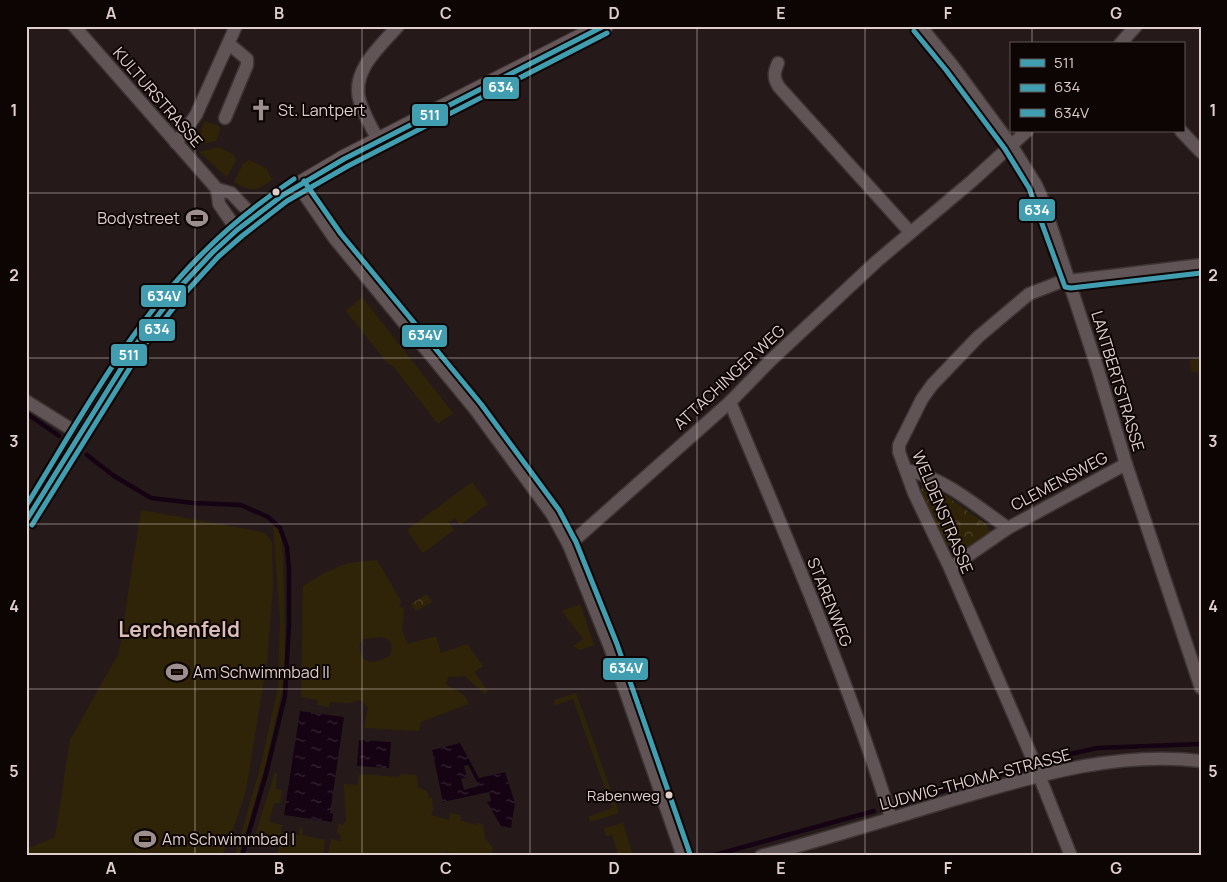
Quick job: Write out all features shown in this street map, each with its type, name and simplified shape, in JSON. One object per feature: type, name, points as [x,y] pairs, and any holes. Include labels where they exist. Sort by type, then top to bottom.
[{"type":"street","name":"KULTURSTRASSE","points":[[74,26],[218,189],[231,193],[254,217]]},
{"type":"street","points":[[176,143],[196,115],[236,26]]},
{"type":"street","points":[[379,141],[359,100],[358,88],[365,64],[398,26]]},
{"type":"street","points":[[26,521],[126,359],[153,321],[195,271],[237,230],[298,186],[379,141],[604,26]]},
{"type":"street","name":"LANTBERTSTRASSE","points":[[920,26],[952,65],[1011,145],[1038,190],[1070,281],[1126,464],[1201,688]]},
{"type":"street","points":[[1122,42],[1136,26]]},
{"type":"street","points":[[225,118],[248,65],[247,59],[229,44]]},
{"type":"street","points":[[778,63],[774,70],[774,80],[779,87],[910,232]]},
{"type":"street","name":"ATTACHINGER WEG","points":[[569,545],[730,402],[830,304],[1026,132]]},
{"type":"street","points":[[1182,132],[1201,152]]},
{"type":"street","points":[[298,186],[337,242],[485,423],[552,514],[569,545],[613,655],[683,856]]},
{"type":"street","name":"KULTURSTRASSE","points":[[218,189],[219,204],[237,230]]},
{"type":"street","name":"WELDENSTRASSE","points":[[1071,856],[1031,755],[950,568],[914,493],[899,452],[899,445],[922,400],[932,385],[978,338],[1029,294],[1048,286],[1070,281],[1201,265]]},
{"type":"street","points":[[26,401],[79,434]]},
{"type":"street","name":"STARENWEG","points":[[730,402],[836,659],[891,818]]},
{"type":"street","name":"CLEMENSWEG","points":[[950,568],[1008,528],[1126,464]]},
{"type":"street","name":"CLEMENSWEG","points":[[906,470],[937,480],[1008,528]]},
{"type":"street","name":"LUDWIG-THOMA-STRASSE","points":[[761,856],[1039,775],[1123,760],[1201,761]]},
{"type":"green space","points":[[204,121],[219,126],[220,130],[216,141],[197,145]]},
{"type":"green space","points":[[218,147],[233,154],[236,160],[227,177],[199,152]]},
{"type":"green space","points":[[249,160],[266,168],[272,180],[257,189],[245,188],[234,182],[243,164]]},
{"type":"green space","points":[[362,297],[453,413],[438,424],[393,366],[388,364],[346,311]]},
{"type":"green space","points":[[1201,358],[1201,371],[1191,372],[1190,360]]},
{"type":"green space","points":[[472,482],[488,504],[460,525],[455,518],[449,522],[454,530],[423,553],[407,530]]},
{"type":"green space","points":[[925,486],[935,488],[986,524],[991,533],[964,552],[947,545],[921,494],[920,490]]},
{"type":"green space","points":[[141,510],[265,533],[272,542],[273,589],[267,661],[246,791],[222,856],[26,856],[26,849],[55,837],[70,740],[119,653]]},
{"type":"green space","points":[[273,525],[277,526],[281,537],[283,556],[285,658],[282,691],[267,759],[239,856],[235,856],[261,764],[278,687],[280,617]]},
{"type":"green space","points":[[377,560],[401,601],[399,607],[404,608],[402,631],[408,644],[436,636],[441,653],[467,644],[483,666],[474,672],[488,691],[485,694],[465,676],[448,677],[446,683],[462,694],[468,704],[421,722],[419,731],[364,728],[368,707],[361,700],[348,703],[330,702],[329,707],[317,705],[318,700],[301,697],[303,586],[324,573],[348,563]],"holes":[[[385,638],[391,644],[389,656],[371,662],[364,659],[361,655],[360,642],[363,639]]]},
{"type":"green space","points":[[427,594],[432,602],[416,611],[411,604]]},
{"type":"green space","points":[[580,604],[594,645],[580,650],[573,646],[583,639],[562,611]]},
{"type":"green space","points":[[576,693],[619,813],[590,822],[588,817],[612,808],[573,699],[555,705],[554,700]]},
{"type":"green space","points":[[275,772],[277,773],[276,789],[282,790],[280,803],[274,803],[269,822],[282,825],[281,833],[299,835],[300,827],[303,828],[302,835],[325,840],[323,856],[276,856],[280,844],[255,836]]},
{"type":"green space","points":[[359,774],[399,777],[400,774],[417,775],[418,787],[426,791],[430,798],[432,798],[433,809],[431,815],[449,820],[450,813],[461,815],[460,820],[476,825],[477,823],[483,824],[485,838],[493,848],[492,856],[451,856],[447,851],[438,856],[328,856],[331,839],[340,841],[341,834],[337,833],[339,824],[343,825],[346,821],[344,784],[358,785]]},
{"type":"green space","points":[[623,823],[633,856],[611,856],[618,853],[612,835],[606,836],[604,828]]},
{"type":"water","points":[[300,711],[344,717],[330,813],[333,814],[332,822],[284,815]]},
{"type":"water","points":[[359,740],[391,742],[389,768],[357,766]]},
{"type":"water","points":[[460,743],[479,778],[505,772],[515,803],[511,828],[501,826],[487,802],[491,801],[489,792],[443,802],[432,750]],"holes":[[[468,765],[479,786],[464,790],[461,779],[467,777],[464,766]]]},
{"type":"waterway","points":[[26,413],[59,436]]},
{"type":"waterway","points":[[87,455],[114,476],[151,498],[194,503],[241,505],[268,517],[280,528],[287,547],[289,570],[289,624],[285,696],[266,774],[242,856]]},
{"type":"waterway","points":[[1052,758],[1097,748],[1201,744]]},
{"type":"waterway","points":[[898,804],[1021,768]]},
{"type":"waterway","points":[[711,856],[874,811]]},
{"type":"transit line","name":"511","points":[[26,521],[137,343],[179,288],[237,230],[283,195],[344,159],[604,26]]},
{"type":"transit line","name":"634","points":[[914,31],[946,70],[1005,149],[1029,188],[1065,287],[1071,288],[1201,273]]},
{"type":"transit line","name":"634","points":[[32,525],[143,347],[185,293],[218,257],[242,236],[287,201],[348,166],[607,33]]},
{"type":"transit line","name":"634V","points":[[26,506],[109,371],[155,307],[181,276],[218,238],[249,212],[294,179]]},
{"type":"transit line","name":"634V","points":[[304,181],[341,234],[481,404],[559,510],[576,542],[617,644],[690,854]]},
{"type":"place","name":"St. Lantpert","points":[[261,110]]},
{"type":"place","name":"Bodystreet","points":[[197,218]]},
{"type":"place","name":"Am Schwimmbad II","points":[[177,672]]},
{"type":"place","name":"Rabenweg","points":[[669,795]]},
{"type":"place","name":"Am Schwimmbad I","points":[[145,839]]},
{"type":"district","name":"Lerchenfeld","points":[[179,630]]}]
